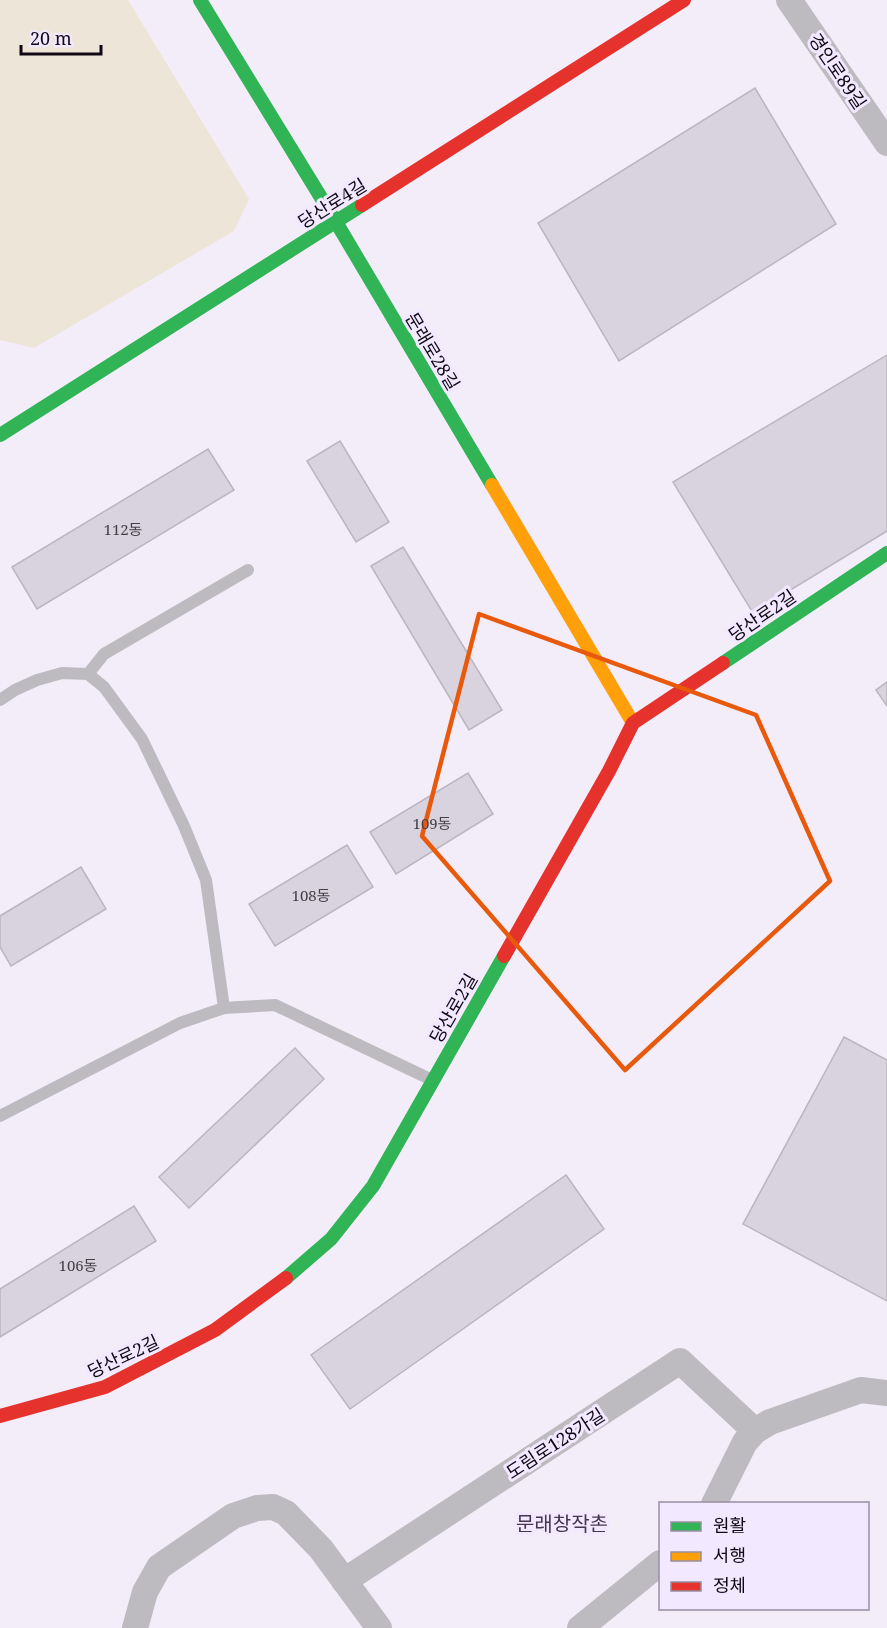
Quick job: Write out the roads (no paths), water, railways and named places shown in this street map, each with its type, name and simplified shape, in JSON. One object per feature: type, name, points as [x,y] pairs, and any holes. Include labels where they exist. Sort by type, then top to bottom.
[{"type":"street","name":"문래로28길","points":[[200,0],[336,222],[633,723]]},
{"type":"street","name":"당산로4길","points":[[1,433],[684,0]]},
{"type":"street","name":"경인로89길","points":[[789,0],[887,143]]},
{"type":"street","name":"당산로2길","points":[[0,1416],[105,1387],[215,1330],[283,1280],[331,1239],[373,1186],[609,771],[633,723],[887,553]]},
{"type":"street","name":"도림로128가길","points":[[344,1581],[680,1362],[755,1431]]},
{"type":"street","points":[[715,1502],[745,1442],[755,1431],[770,1422],[861,1389],[887,1393]]},
{"type":"street","points":[[135,1628],[145,1592],[159,1567],[233,1516],[256,1508],[273,1507],[286,1513],[321,1549],[378,1628]]},
{"type":"street","points":[[580,1628],[659,1564]]},
{"type":"lane","points":[[88,674],[104,654],[248,570]]},
{"type":"lane","points":[[0,700],[22,687],[62,673],[88,674],[104,687],[141,739],[184,826],[202,869],[206,880],[224,1008]]},
{"type":"lane","points":[[0,1116],[180,1023],[224,1008],[275,1005],[433,1080]]},
{"type":"district","name":"문래창작촌","points":[[562,1523]]}]
